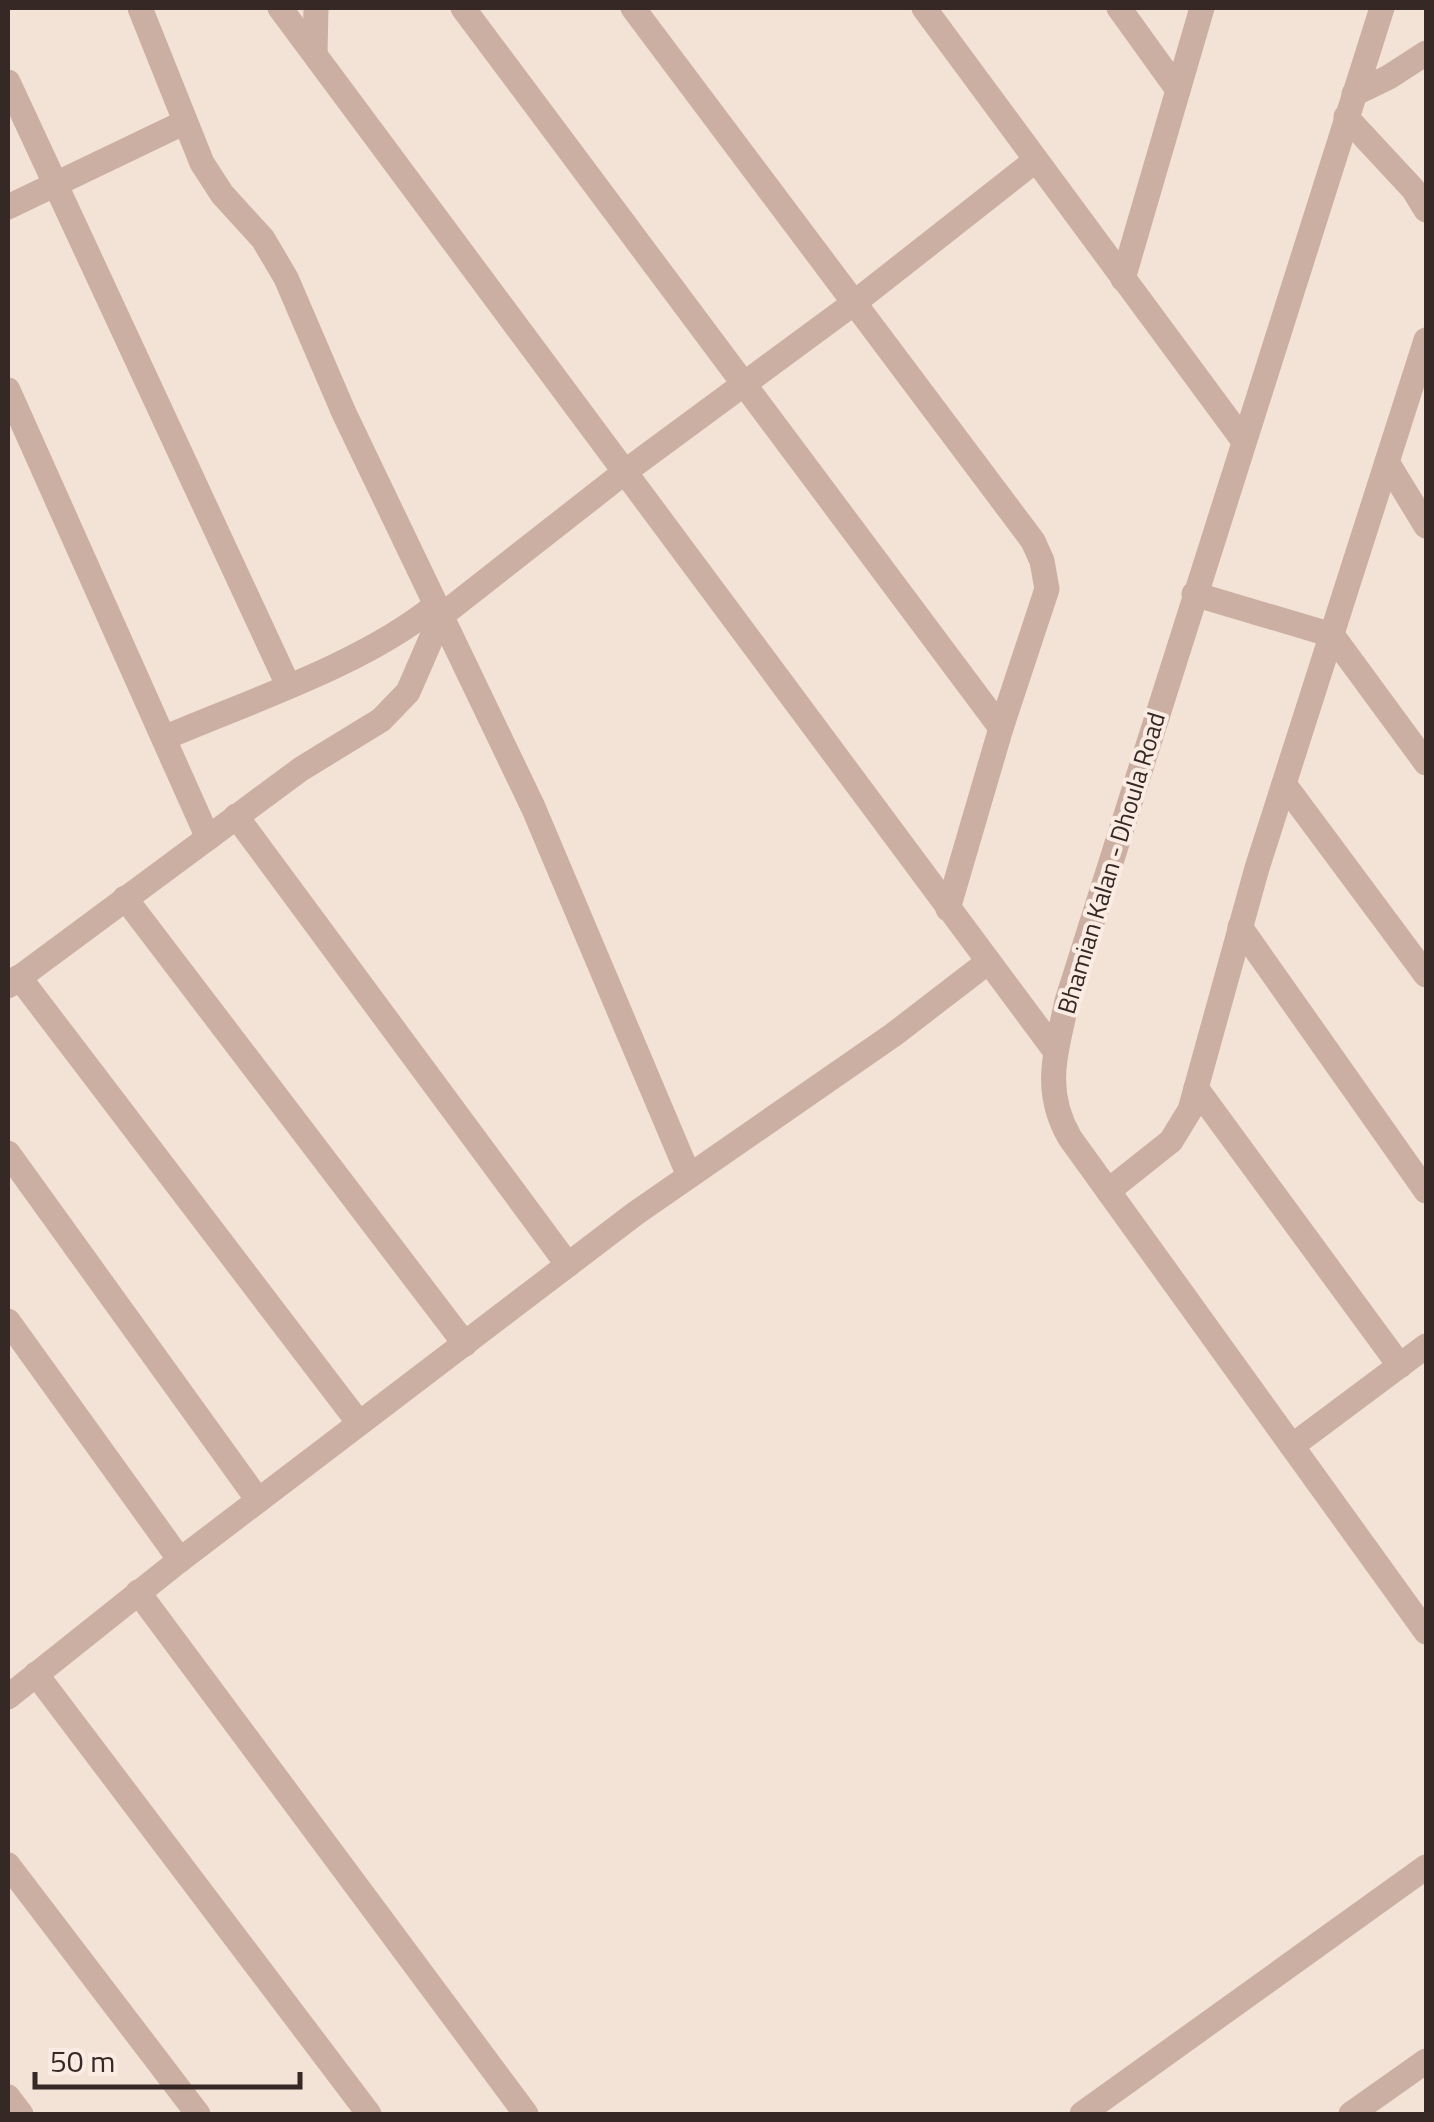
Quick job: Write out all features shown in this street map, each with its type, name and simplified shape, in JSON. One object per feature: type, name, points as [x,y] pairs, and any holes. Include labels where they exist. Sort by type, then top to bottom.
[{"type":"street","points":[[140,8],[202,162],[222,194],[262,239],[286,278],[344,413],[533,807],[689,1176]]},
{"type":"street","points":[[280,8],[1056,1052]]},
{"type":"street","points":[[315,54],[316,8]]},
{"type":"street","points":[[463,8],[1001,728]]},
{"type":"street","points":[[633,8],[1033,540],[1042,561],[1047,589],[1041,614],[1001,728],[948,909]]},
{"type":"street","points":[[924,8],[1242,440]]},
{"type":"street","points":[[1119,8],[1178,90]]},
{"type":"street","points":[[1123,280],[1202,8]]},
{"type":"street","name":"Bhamian Kalan - Dhoula Road","points":[[1382,8],[1067,1002],[1052,1090],[1057,1116],[1108,1191],[1426,1632]]},
{"type":"street","points":[[1426,53],[1350,106],[1374,144],[1426,210]]},
{"type":"street","points":[[8,82],[288,685]]},
{"type":"street","points":[[8,207],[185,122]]},
{"type":"street","points":[[164,738],[391,638],[438,611],[854,303],[1036,160]]},
{"type":"street","points":[[1108,1191],[1172,1141],[1190,1110],[1240,927],[1426,340]]},
{"type":"street","points":[[8,390],[208,838]]},
{"type":"street","points":[[1387,462],[1426,526]]},
{"type":"street","points":[[1194,594],[1332,635],[1426,764]]},
{"type":"street","points":[[360,1423],[13,982],[301,769],[380,720],[408,692],[438,611]]},
{"type":"street","points":[[1284,784],[1426,975]]},
{"type":"street","points":[[236,816],[568,1265]]},
{"type":"street","points":[[126,898],[465,1344]]},
{"type":"street","points":[[1240,927],[1426,1191]]},
{"type":"street","points":[[8,1697],[138,1592],[568,1265],[893,1035],[988,962]]},
{"type":"street","points":[[1196,1088],[1400,1366]]},
{"type":"street","points":[[8,1152],[258,1500]]},
{"type":"street","points":[[8,1320],[180,1560]]},
{"type":"street","points":[[1292,1446],[1426,1346]]},
{"type":"street","points":[[138,1592],[526,2114]]},
{"type":"street","points":[[36,1674],[369,2114]]},
{"type":"street","points":[[8,1865],[198,2114]]},
{"type":"street","points":[[1097,2110],[1426,1867]]},
{"type":"street","points":[[1352,2114],[1426,2061]]},
{"type":"street","points":[[8,2098],[20,2114]]}]
